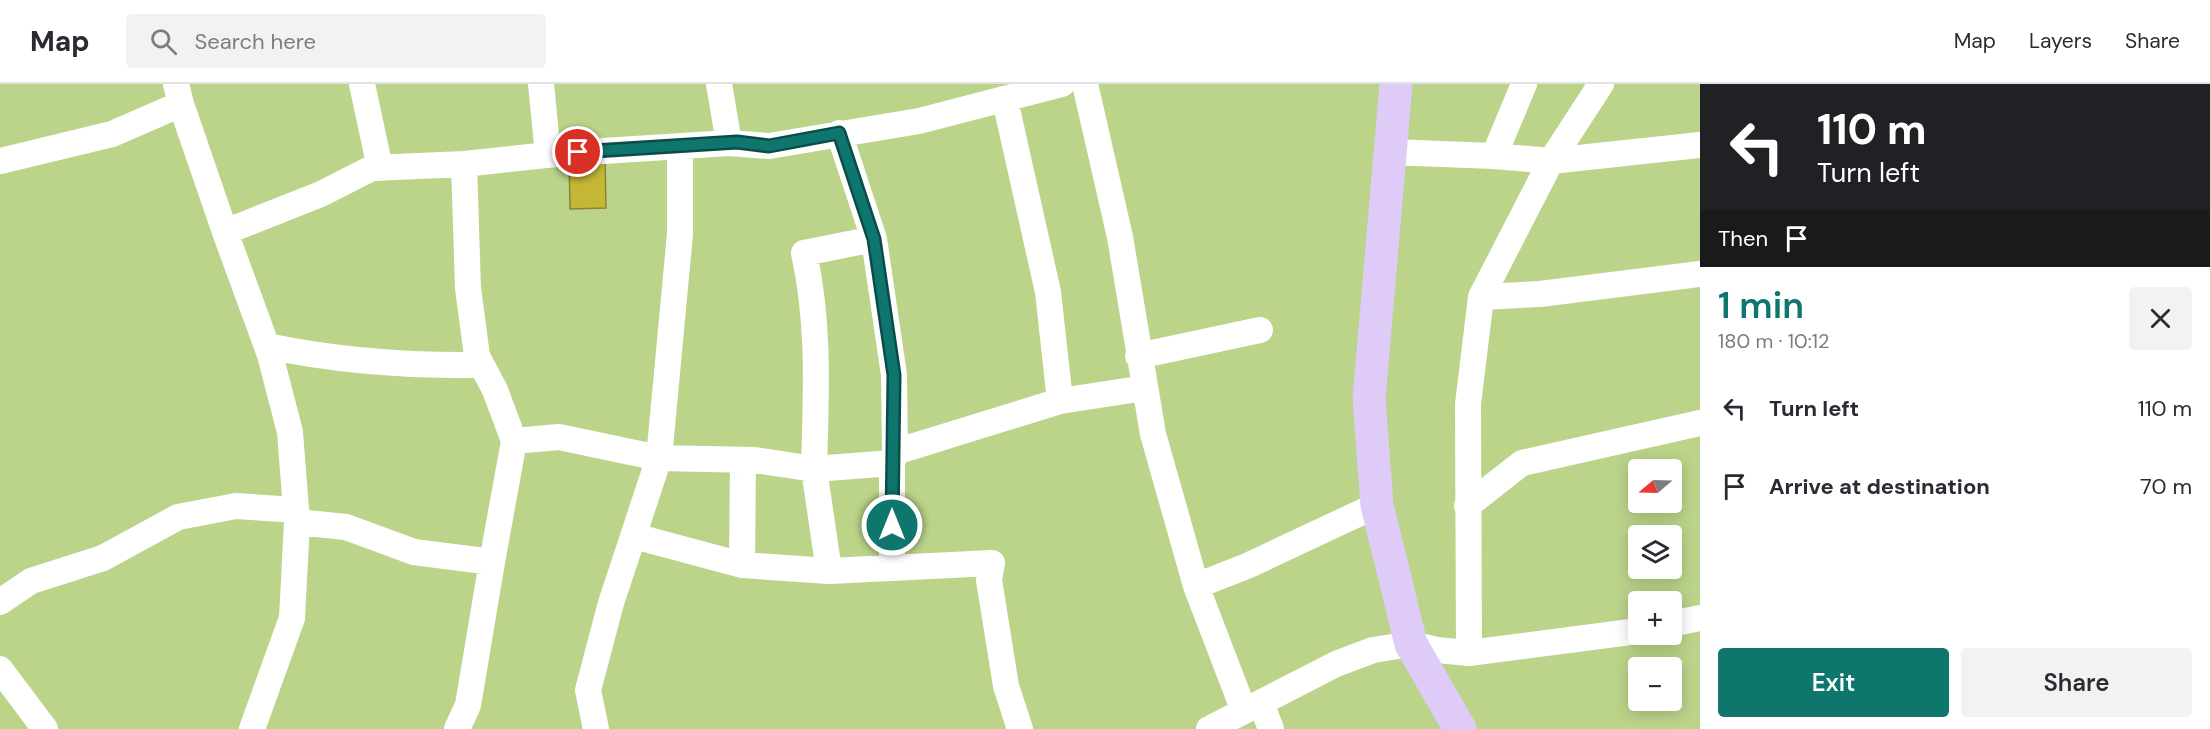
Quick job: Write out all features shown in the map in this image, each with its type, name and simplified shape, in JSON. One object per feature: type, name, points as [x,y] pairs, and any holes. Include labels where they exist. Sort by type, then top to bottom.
[{"type":"main road","points":[[1396,84],[1369,399],[1377,505],[1411,645],[1460,729]]},
{"type":"street","points":[[362,84],[380,168]]},
{"type":"street","points":[[541,84],[548,155]]},
{"type":"street","points":[[719,84],[729,143]]},
{"type":"street","points":[[225,232],[321,194],[372,168],[464,164],[548,155],[729,143],[769,146],[919,121],[1062,84]]},
{"type":"street","points":[[1084,84],[1120,237],[1138,356],[1153,434],[1196,586],[1253,707],[1271,729]]},
{"type":"street","points":[[1494,156],[1524,84]]},
{"type":"street","points":[[1469,652],[1468,404],[1481,297],[1551,161],[1601,84]]},
{"type":"street","points":[[0,161],[112,134],[179,94],[225,232],[267,346],[290,432],[297,516],[292,618],[252,729]]},
{"type":"street","points":[[1005,100],[1048,292],[1060,401]]},
{"type":"street","points":[[839,133],[874,239],[894,375],[892,567]]},
{"type":"street","points":[[1390,152],[1494,156],[1551,161],[1700,145]]},
{"type":"street","points":[[596,729],[588,690],[611,603],[659,458],[680,234],[680,146]]},
{"type":"street","points":[[457,729],[468,705],[514,441],[495,390],[477,356],[468,288],[464,164]]},
{"type":"street","points":[[829,571],[814,470],[816,368],[813,296],[804,252],[874,239]]},
{"type":"street","points":[[1481,297],[1540,294],[1700,274]]},
{"type":"street","points":[[1138,356],[1260,330]]},
{"type":"street","points":[[267,346],[316,356],[430,365],[481,365]]},
{"type":"street","points":[[514,441],[559,437],[659,458],[742,460],[814,470],[893,457],[1060,401],[1144,388]]},
{"type":"street","points":[[1467,506],[1522,463],[1700,423]]},
{"type":"street","points":[[742,460],[742,565]]},
{"type":"street","points":[[1196,586],[1247,566],[1377,505]]},
{"type":"street","points":[[0,602],[31,581],[103,558],[178,517],[236,506],[346,527],[414,552],[492,562]]},
{"type":"street","points":[[634,536],[742,565],[829,571],[992,563],[989,580],[1006,686],[1020,729]]},
{"type":"street","points":[[1682,622],[1700,618]]},
{"type":"street","points":[[1209,729],[1336,664],[1373,651],[1411,645],[1437,650],[1469,652],[1628,632]]},
{"type":"street","points":[[0,669],[45,729]]},
{"type":"building","points":[[569,156],[605,156],[606,208],[570,209]]},
{"type":"route","points":[[578,152],[737,142],[769,146],[839,133],[874,239],[894,375],[895,452],[892,463],[892,525]]}]
